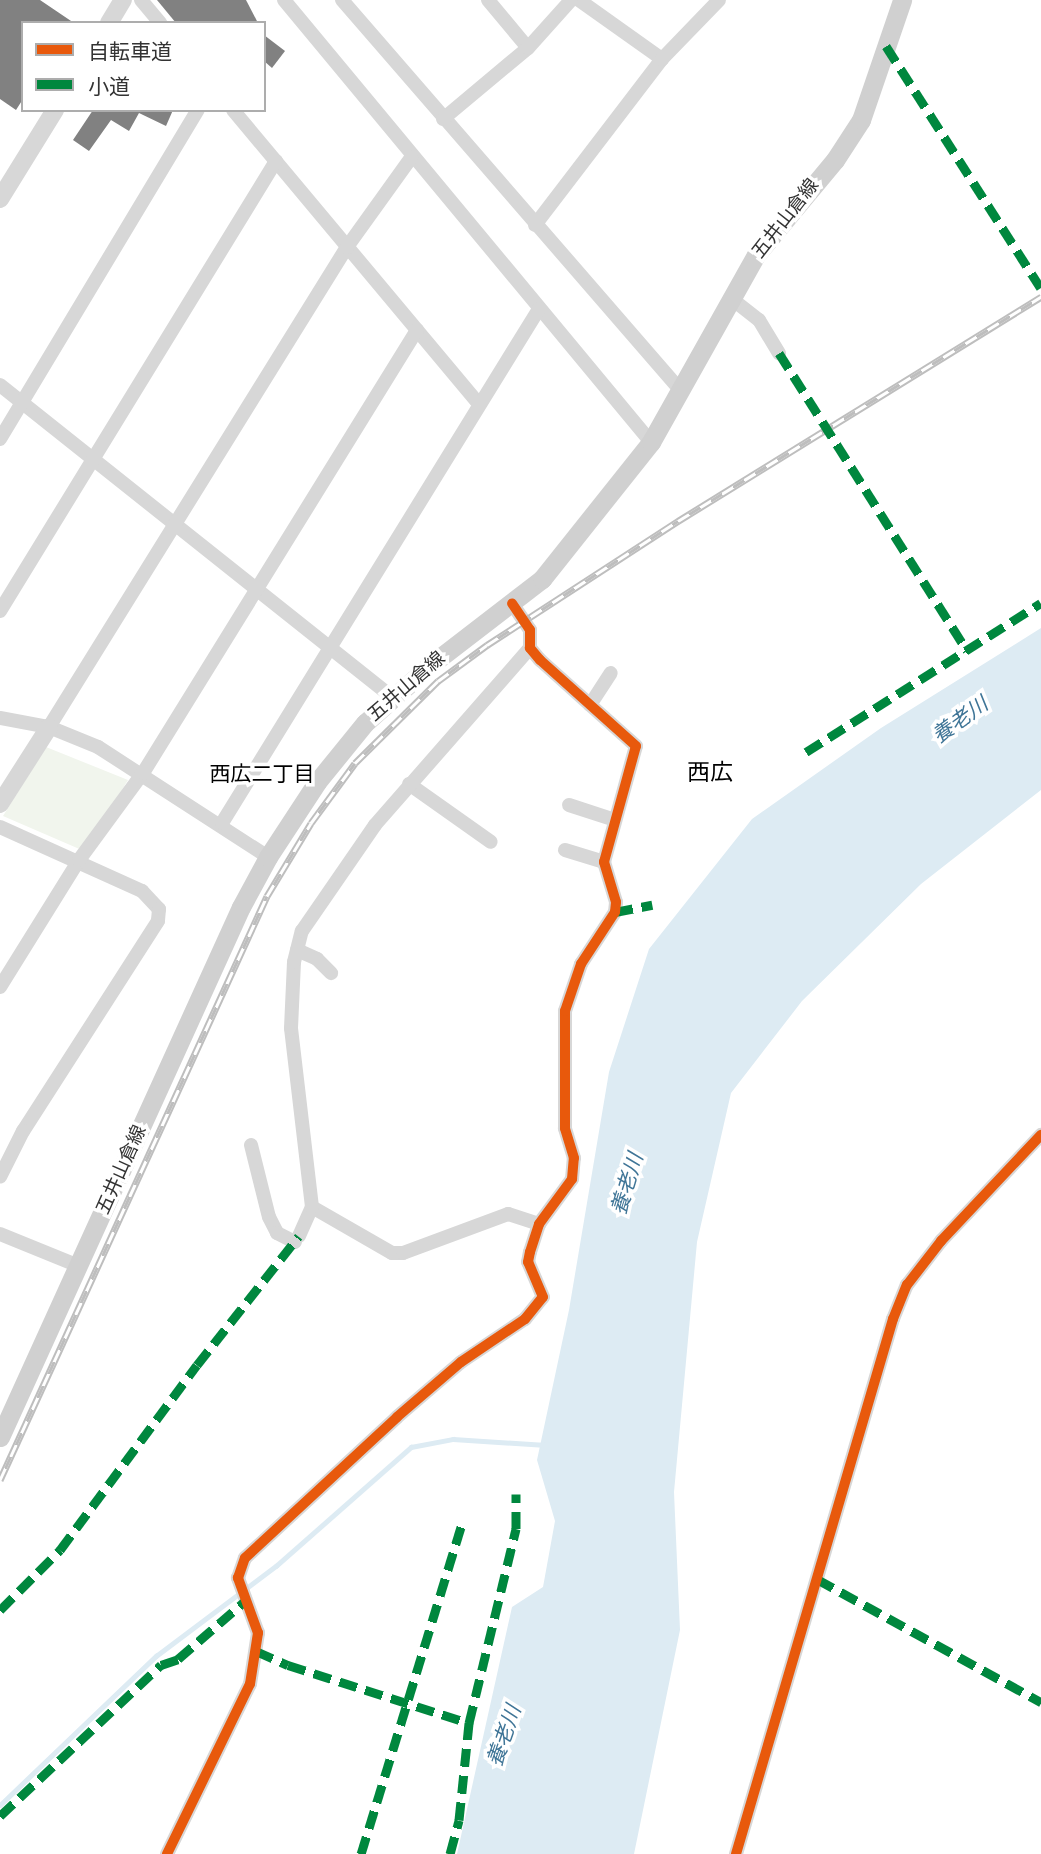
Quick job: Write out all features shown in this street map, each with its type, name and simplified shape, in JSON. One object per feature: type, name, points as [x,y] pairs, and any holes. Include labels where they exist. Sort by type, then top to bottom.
[{"type":"main road","name":"五井山倉線","points":[[0,1437],[241,908],[268,857],[317,782],[392,697],[542,579],[651,442],[682,392],[756,255],[835,160],[861,120],[902,0]]},
{"type":"street","points":[[110,21],[123,0]]},
{"type":"street","points":[[141,0],[158,21]]},
{"type":"street","points":[[284,0],[411,158],[651,442]]},
{"type":"street","points":[[342,0],[682,392]]},
{"type":"street","points":[[488,0],[528,48]]},
{"type":"street","points":[[443,119],[528,48],[571,0]]},
{"type":"street","points":[[579,0],[662,60]]},
{"type":"street","points":[[535,225],[662,60],[719,0]]},
{"type":"street","points":[[0,199],[54,112]]},
{"type":"street","points":[[0,439],[197,112]]},
{"type":"street","points":[[235,112],[478,403]]},
{"type":"street","points":[[0,804],[347,247],[411,158]]},
{"type":"street","points":[[0,611],[276,161]]},
{"type":"street","points":[[732,299],[759,320],[779,353]]},
{"type":"street","points":[[222,823],[478,403],[539,309]]},
{"type":"street","points":[[0,987],[79,860],[143,773],[417,330]]},
{"type":"street","points":[[0,385],[176,522],[328,649],[392,697]]},
{"type":"street","points":[[251,1144],[269,1217],[277,1233],[297,1239],[312,1207],[291,1028],[297,950],[302,931],[320,900],[409,784],[530,648],[530,630],[512,603]]},
{"type":"street","points":[[167,1854],[250,1684],[258,1633],[238,1578],[246,1558],[443,1378],[540,1305],[540,1284],[528,1262],[539,1224],[572,1179],[574,1158],[565,1128],[565,1011],[581,964],[615,912],[617,902],[604,862],[636,746],[530,648]]},
{"type":"street","points":[[590,705],[611,673]]},
{"type":"street","points":[[0,718],[48,727],[99,747],[222,823],[268,857]]},
{"type":"street","points":[[409,784],[491,842]]},
{"type":"street","points":[[569,805],[615,820]]},
{"type":"street","points":[[0,827],[79,860],[142,891],[159,909],[159,920],[23,1131],[0,1177]]},
{"type":"street","points":[[565,850],[604,862]]},
{"type":"street","points":[[297,950],[317,958],[331,973]]},
{"type":"street","points":[[736,1854],[893,1319],[907,1285],[941,1241],[1041,1135]]},
{"type":"street","points":[[312,1207],[392,1253],[403,1254],[508,1214],[539,1224]]},
{"type":"street","points":[[0,1234],[79,1266]]},
{"type":"shaded area","points":[[46,747],[128,780],[84,851],[3,816]]},
{"type":"water","name":"養老川","points":[[1041,628],[1041,790],[921,884],[802,1001],[731,1093],[697,1242],[674,1492],[680,1630],[634,1854],[457,1854],[512,1607],[543,1587],[555,1521],[537,1460],[569,1310],[609,1072],[649,949],[752,819],[881,728]]},
{"type":"building","points":[[0,0],[40,0],[71,21],[21,21],[21,102],[16,110],[0,99]]},
{"type":"building","points":[[157,0],[246,0],[257,21],[174,21]]},
{"type":"building","points":[[266,37],[285,51],[272,68],[266,63]]},
{"type":"building","points":[[92,112],[172,112],[166,126],[139,113],[129,131],[111,120],[89,151],[73,140]]},
{"type":"waterway","points":[[0,1805],[156,1656],[276,1566],[411,1447],[453,1439],[546,1445]]},
{"type":"railway","points":[[0,1480],[267,896],[311,823],[355,763],[438,681],[487,645],[678,521],[1041,297]]},
{"type":"marked path","points":[[886,46],[1041,288]]},
{"type":"marked path","points":[[779,353],[967,650]]},
{"type":"marked path","points":[[806,752],[1041,603]]},
{"type":"marked path","points":[[615,912],[652,905]]},
{"type":"marked path","points":[[0,1610],[60,1550],[197,1365],[299,1236]]},
{"type":"marked path","points":[[450,1854],[459,1820],[469,1723],[516,1529],[516,1494]]},
{"type":"marked path","points":[[361,1854],[463,1520]]},
{"type":"marked path","points":[[817,1579],[1041,1702]]},
{"type":"marked path","points":[[0,1816],[161,1665],[178,1659],[246,1600]]},
{"type":"marked path","points":[[256,1651],[288,1665],[469,1723]]},
{"type":"cycle path","points":[[167,1854],[250,1684],[258,1633],[238,1578],[245,1558],[397,1417],[461,1362],[525,1319],[543,1297],[528,1262],[530,1252],[539,1224],[572,1179],[574,1158],[565,1128],[565,1011],[581,964],[615,912],[616,902],[604,862],[636,746],[540,660],[530,648],[530,630],[512,603]]},
{"type":"cycle path","points":[[736,1854],[893,1319],[907,1285],[941,1241],[1041,1135]]},
{"type":"district","name":"西広","points":[[710,773]]},
{"type":"district","name":"西広二丁目","points":[[262,774]]}]
